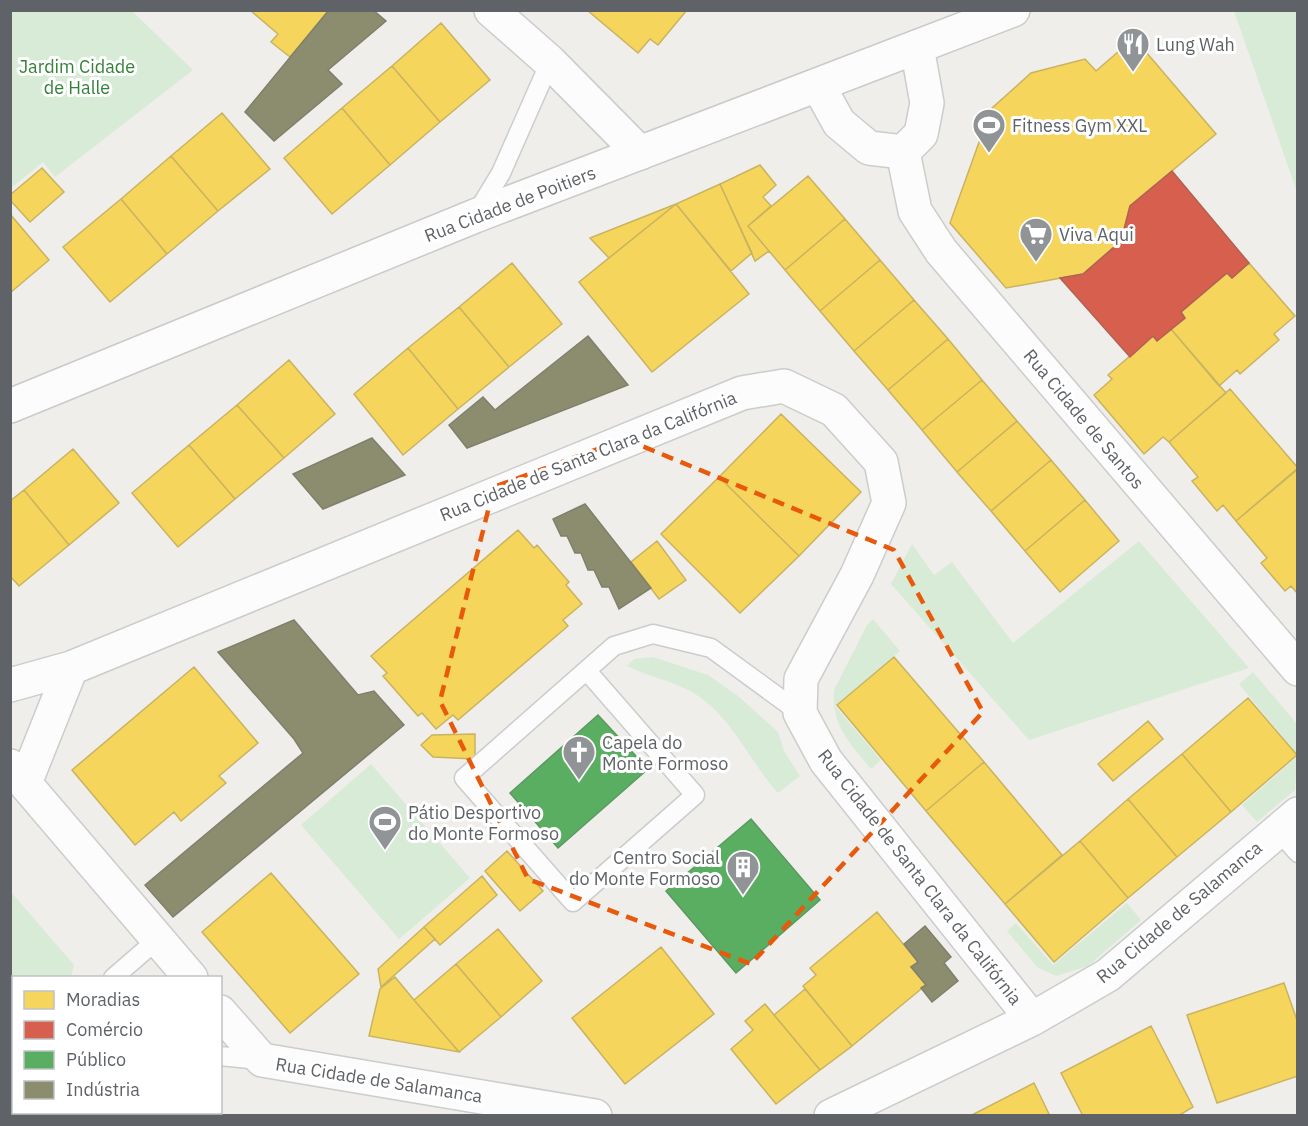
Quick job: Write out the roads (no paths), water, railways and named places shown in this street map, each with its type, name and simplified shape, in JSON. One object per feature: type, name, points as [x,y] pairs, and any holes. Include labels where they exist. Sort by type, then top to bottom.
[{"type":"street","points":[[491,10],[550,62],[640,153]]},
{"type":"street","name":"Rua Cidade de Poitiers","points":[[10,406],[475,216],[1014,10]]},
{"type":"street","points":[[818,85],[839,123],[869,148],[903,152],[921,134],[927,103],[917,47]]},
{"type":"street","name":"Rua Cidade de Santos","points":[[903,152],[915,211],[941,251],[1298,669]]},
{"type":"street","name":"Rua Cidade de Santa Clara da Califórnia","points":[[10,685],[71,668],[742,393],[784,386],[834,410],[881,462],[889,503],[857,575],[801,679],[800,713],[826,761],[1032,1019]]},
{"type":"street","points":[[71,668],[18,775],[189,976]]},
{"type":"street","name":"Rua Cidade de Salamanca","points":[[831,1116],[1032,1019],[1108,975],[1291,832]]},
{"type":"street","name":"Rua Cidade de Salamanca","points":[[222,1014],[262,1060],[595,1116]]},
{"type":"lane","points":[[475,216],[501,173],[550,62]]},
{"type":"lane","points":[[587,671],[695,795],[573,902],[464,778],[614,646],[653,634],[711,648],[800,713]]},
{"type":"lane","points":[[115,976],[158,939]]},
{"type":"lane","points":[[222,1056],[262,1060]]},
{"type":"place","name":"Lung Wah","points":[[1133,73]]},
{"type":"place","name":"Fitness Gym XXL","points":[[989,154]]},
{"type":"place","name":"Viva Aqui","points":[[1036,263]]},
{"type":"place","name":"Capela do Monte Formoso","points":[[579,781]]},
{"type":"place","name":"Pátio Desportivo do Monte Formoso","points":[[385,851]]},
{"type":"place","name":"Centro Social do Monte Formoso","points":[[743,896]]},
{"type":"park label","name":"Jardim Cidade de Halle","points":[[77,76]]}]
